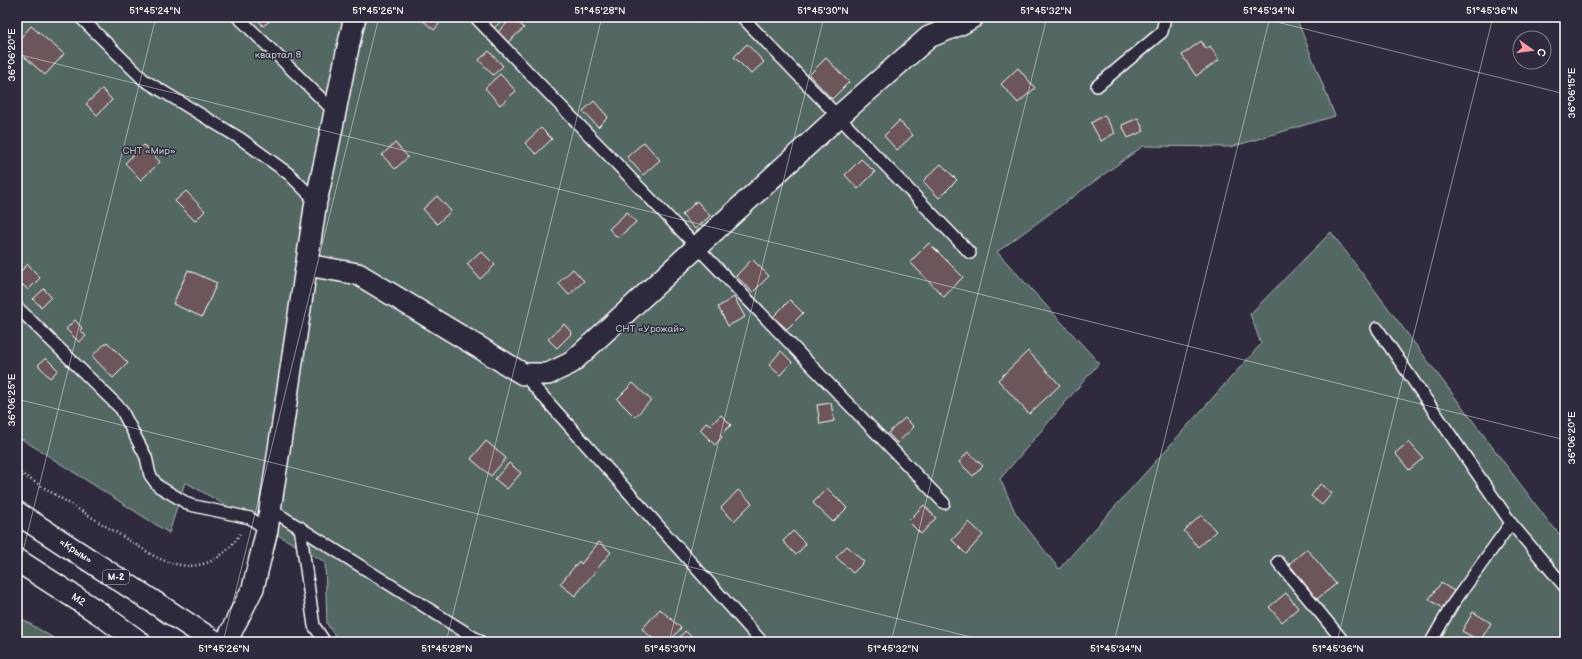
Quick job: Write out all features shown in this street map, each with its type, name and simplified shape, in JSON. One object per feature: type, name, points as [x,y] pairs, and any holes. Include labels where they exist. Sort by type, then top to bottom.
[{"type":"highway","name":"«Крым»","points":[[17,513],[215,642]]},
{"type":"highway","name":"М2","points":[[17,560],[99,613],[139,642]]},
{"type":"street","points":[[226,642],[253,588],[267,530],[316,201],[355,17]]},
{"type":"street","points":[[306,265],[358,274],[524,374],[548,374],[571,364],[839,116],[929,36],[973,17]]},
{"type":"lane","points":[[80,17],[144,80],[241,139],[289,174],[316,201]]},
{"type":"lane","points":[[238,17],[335,112]]},
{"type":"lane","points":[[475,17],[698,246],[944,503]]},
{"type":"lane","points":[[742,17],[970,253]]},
{"type":"lane","points":[[1097,86],[1162,32],[1165,17]]},
{"type":"lane","points":[[17,307],[121,409],[146,457],[150,475],[158,486],[190,505],[250,518],[267,530]]},
{"type":"lane","points":[[1377,328],[1511,523],[1565,587]]},
{"type":"lane","points":[[524,374],[762,642]]},
{"type":"lane","points":[[270,509],[480,642]]},
{"type":"lane","points":[[1431,642],[1452,605],[1511,523]]},
{"type":"lane","points":[[300,527],[314,626],[325,642]]},
{"type":"lane","points":[[1278,562],[1344,642]]},
{"type":"path","points":[[17,471],[167,563],[182,566],[196,566],[210,562],[222,555],[233,545],[250,518]]},
{"type":"green space","name":"СНТ «Урожай»","points":[[17,17],[1205,17],[1206,19],[1219,17],[1296,17],[1335,116],[1231,147],[1143,146],[997,252],[1099,363],[1000,479],[1016,514],[1059,569],[1261,344],[1250,314],[1331,232],[1548,521],[1565,540],[1565,642],[339,642],[327,624],[325,562],[185,482],[169,533],[17,436]]},
{"type":"green space","points":[[17,616],[60,642],[17,642]]},
{"type":"building","points":[[256,17],[275,17],[263,26]]},
{"type":"building","points":[[419,17],[445,17],[434,30]]},
{"type":"building","points":[[484,17],[506,17],[494,28]]},
{"type":"building","points":[[513,17],[524,28],[507,43],[497,33]]},
{"type":"building","points":[[693,17],[705,17],[698,23]]},
{"type":"building","points":[[31,26],[64,54],[45,75],[17,50],[17,42]]},
{"type":"building","points":[[1201,41],[1206,49],[1210,46],[1219,60],[1196,76],[1182,55]]},
{"type":"building","points":[[747,44],[764,62],[751,74],[734,57]]},
{"type":"building","points":[[489,51],[503,66],[493,75],[479,60]]},
{"type":"building","points":[[826,58],[849,82],[832,99],[809,75]]},
{"type":"building","points":[[1018,68],[1035,88],[1018,103],[1001,84]]},
{"type":"building","points":[[500,74],[516,91],[500,105],[485,88]]},
{"type":"building","points":[[102,89],[112,100],[97,115],[86,104]]},
{"type":"building","points":[[594,101],[608,117],[598,127],[583,111]]},
{"type":"building","points":[[1104,115],[1115,133],[1101,141],[1091,123]]},
{"type":"building","points":[[1138,118],[1144,131],[1128,138],[1122,125]]},
{"type":"building","points":[[899,121],[913,135],[897,150],[884,136]]},
{"type":"building","points":[[541,128],[552,139],[536,154],[525,143]]},
{"type":"building","points":[[644,142],[660,160],[643,175],[627,157]]},
{"type":"building","points":[[395,143],[408,157],[395,169],[382,155]]},
{"type":"building","points":[[144,145],[160,162],[141,180],[125,163]]},
{"type":"building","points":[[861,159],[875,172],[858,189],[845,175]]},
{"type":"building","points":[[941,164],[957,180],[939,198],[923,181]]},
{"type":"building","points":[[186,191],[205,211],[195,221],[175,201]]},
{"type":"building","points":[[437,196],[451,211],[437,224],[423,209]]},
{"type":"building","points":[[697,201],[710,216],[695,229],[682,215]]},
{"type":"building","points":[[627,212],[636,222],[618,238],[609,229]]},
{"type":"building","points":[[929,243],[963,277],[944,297],[910,262]]},
{"type":"building","points":[[481,251],[495,265],[480,279],[467,264]]},
{"type":"building","points":[[752,259],[769,276],[753,292],[736,276]]},
{"type":"building","points":[[28,264],[40,278],[28,290],[17,279],[17,275]]},
{"type":"building","points":[[573,269],[584,281],[569,295],[558,283]]},
{"type":"building","points":[[188,270],[217,283],[202,317],[173,304]]},
{"type":"building","points":[[44,289],[51,297],[41,307],[33,299]]},
{"type":"building","points":[[734,297],[745,317],[728,326],[718,307]]},
{"type":"building","points":[[790,300],[803,313],[787,329],[773,317]]},
{"type":"building","points":[[75,320],[82,328],[80,330],[86,336],[79,342],[66,329]]},
{"type":"building","points":[[564,324],[572,333],[557,348],[548,339]]},
{"type":"building","points":[[107,342],[128,363],[113,378],[92,356]]},
{"type":"building","points":[[781,351],[792,362],[780,375],[769,365]]},
{"type":"building","points":[[1028,351],[1060,385],[1029,414],[998,380]]},
{"type":"building","points":[[46,358],[58,370],[50,378],[38,365]]},
{"type":"building","points":[[633,383],[651,400],[635,417],[617,399]]},
{"type":"building","points":[[831,403],[834,421],[820,424],[817,405]]},
{"type":"building","points":[[721,415],[731,425],[720,435],[722,437],[715,445],[700,430],[707,422],[710,426]]},
{"type":"building","points":[[905,418],[914,427],[897,443],[888,433]]},
{"type":"building","points":[[486,441],[506,458],[491,476],[471,459]]},
{"type":"building","points":[[1409,442],[1423,458],[1409,470],[1395,453]]},
{"type":"building","points":[[968,452],[983,466],[973,476],[959,462]]},
{"type":"building","points":[[509,463],[521,473],[507,489],[495,479]]},
{"type":"building","points":[[1320,484],[1332,493],[1322,505],[1311,496]]},
{"type":"building","points":[[827,488],[847,508],[833,522],[813,503]]},
{"type":"building","points":[[738,490],[752,503],[734,521],[721,508]]},
{"type":"building","points":[[924,505],[936,518],[921,534],[908,521]]},
{"type":"building","points":[[1201,515],[1216,531],[1198,547],[1184,531]]},
{"type":"building","points":[[969,522],[983,535],[966,554],[952,540]]},
{"type":"building","points":[[793,531],[806,544],[796,555],[783,541]]},
{"type":"building","points":[[599,542],[611,552],[575,596],[560,584],[579,561],[581,564]]},
{"type":"building","points":[[847,546],[864,562],[853,573],[836,557]]},
{"type":"building","points":[[1307,549],[1336,584],[1317,599],[1289,564]]},
{"type":"building","points":[[1441,583],[1454,591],[1442,608],[1429,599]]},
{"type":"building","points":[[1286,593],[1298,608],[1282,622],[1269,607]]},
{"type":"building","points":[[660,609],[681,628],[669,642],[657,642],[642,629]]},
{"type":"building","points":[[1473,612],[1491,623],[1480,641],[1462,631]]},
{"type":"building","points":[[685,631],[698,642],[676,642]]},
{"type":"building","points":[[889,637],[895,642],[884,642]]},
{"type":"park label","name":"квартал 8","points":[[278,55]]},
{"type":"park label","name":"СНТ «Мир»","points":[[149,151]]}]
